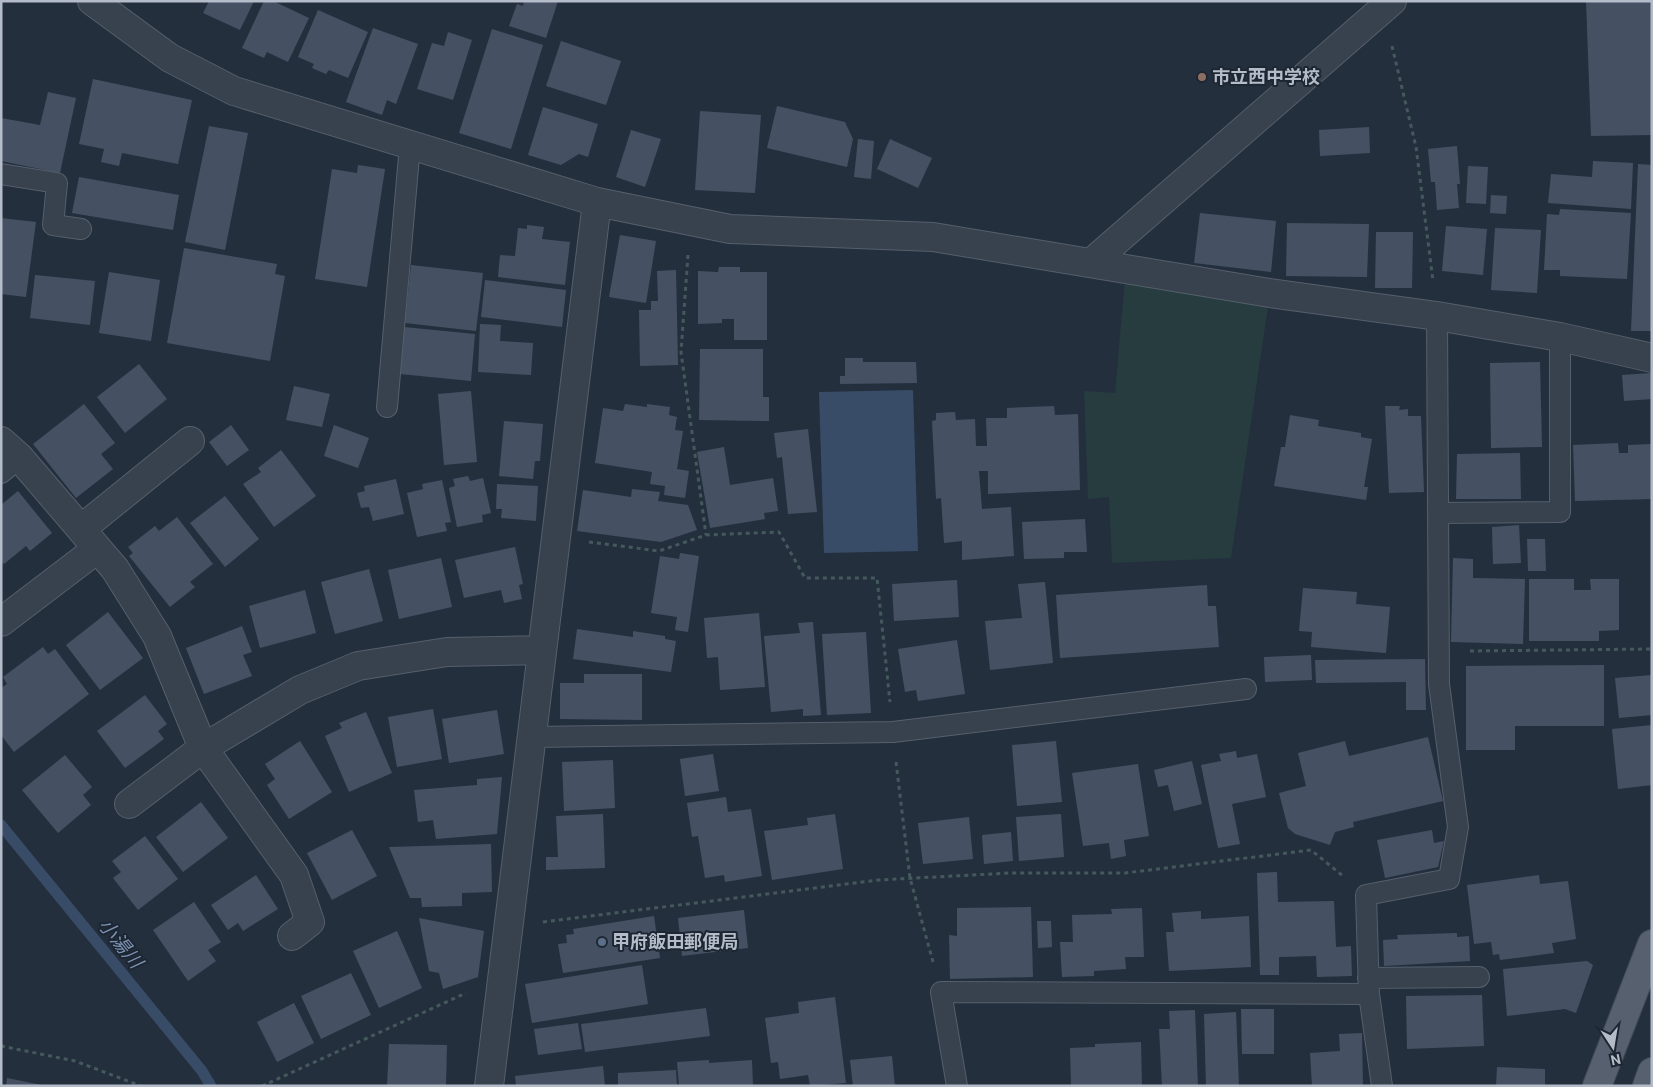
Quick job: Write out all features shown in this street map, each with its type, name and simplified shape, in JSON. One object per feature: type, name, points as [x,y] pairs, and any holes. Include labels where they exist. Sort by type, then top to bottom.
[{"type":"main road","points":[[1597,1086],[1652,944]]},
{"type":"main road","points":[[1647,1086],[1652,1072]]},
{"type":"street","points":[[92,1],[170,58],[234,91],[596,202],[730,229],[934,237],[1270,293],[1437,316],[1560,337],[1652,358]]},
{"type":"street","points":[[1092,262],[1387,5]]},
{"type":"street","points":[[489,1086],[596,202]]},
{"type":"street","points":[[1,622],[190,441]]},
{"type":"street","points":[[7,457],[89,539],[115,569],[157,636],[203,748],[294,876],[310,922],[292,936]]},
{"type":"street","points":[[129,804],[203,748],[300,690],[358,666],[447,652],[542,650]]},
{"type":"lane","points":[[386,407],[410,145]]},
{"type":"lane","points":[[1,174],[57,183],[52,225],[82,229]]},
{"type":"lane","points":[[1382,1086],[1369,986],[1366,896],[1449,879],[1458,827],[1439,684],[1437,316]]},
{"type":"lane","points":[[1439,513],[1560,512],[1560,337]]},
{"type":"lane","points":[[532,738],[893,732],[1246,689]]},
{"type":"lane","points":[[957,1086],[941,992],[1369,986],[1479,977]]},
{"type":"path","points":[[1387,5],[1416,147],[1437,316]]},
{"type":"path","points":[[690,221],[681,352],[706,534]]},
{"type":"path","points":[[556,538],[659,551],[706,534],[779,532],[805,578],[877,578],[910,878],[941,992]]},
{"type":"path","points":[[1440,652],[1652,649]]},
{"type":"path","points":[[508,926],[879,880],[1010,872],[1125,873],[1311,850],[1366,896]]},
{"type":"path","points":[[262,1086],[502,976]]},
{"type":"path","points":[[1,1046],[75,1061],[141,1086]]},
{"type":"green space","points":[[1126,268],[1270,293],[1231,558],[1112,563],[1109,497],[1088,499],[1084,391],[1115,393]]},
{"type":"water","points":[[913,390],[918,551],[824,553],[819,392]]},
{"type":"building","points":[[209,1],[254,1],[240,30],[203,13]]},
{"type":"building","points":[[264,1],[273,1],[309,18],[288,62],[267,52],[264,58],[242,48]]},
{"type":"building","points":[[524,1],[558,1],[546,38],[509,26],[517,4],[523,6]]},
{"type":"building","points":[[1586,1],[1652,1],[1652,135],[1591,136]]},
{"type":"building","points":[[318,10],[368,32],[348,78],[329,70],[326,74],[312,68],[314,64],[298,57]]},
{"type":"building","points":[[373,28],[418,44],[396,104],[387,100],[382,115],[346,102]]},
{"type":"building","points":[[492,29],[543,45],[511,149],[459,133]]},
{"type":"building","points":[[448,32],[472,40],[453,100],[417,89],[432,43],[444,46]]},
{"type":"building","points":[[561,41],[621,61],[606,105],[546,86]]},
{"type":"building","points":[[93,79],[192,100],[178,164],[122,153],[119,166],[101,162],[104,149],[79,144]]},
{"type":"building","points":[[48,92],[76,98],[60,173],[1,161],[1,118],[40,125]]},
{"type":"building","points":[[777,106],[845,122],[853,139],[847,167],[767,148]]},
{"type":"building","points":[[543,107],[598,124],[588,157],[579,154],[561,165],[528,155]]},
{"type":"building","points":[[700,111],[761,115],[755,193],[695,190]]},
{"type":"building","points":[[209,126],[248,133],[225,250],[185,242]]},
{"type":"building","points":[[1369,127],[1370,153],[1320,156],[1319,130]]},
{"type":"building","points":[[631,130],[661,139],[645,187],[616,177]]},
{"type":"building","points":[[858,139],[874,141],[871,179],[854,177]]},
{"type":"building","points":[[890,139],[932,158],[918,188],[877,169]]},
{"type":"building","points":[[1457,146],[1460,184],[1457,184],[1459,208],[1437,210],[1435,182],[1431,182],[1428,149]]},
{"type":"building","points":[[1593,161],[1633,163],[1631,209],[1548,203],[1551,174],[1592,177]]},
{"type":"building","points":[[1638,164],[1652,165],[1652,331],[1631,331]]},
{"type":"building","points":[[358,165],[385,169],[367,287],[315,279],[332,169],[357,173]]},
{"type":"building","points":[[1468,166],[1488,167],[1486,204],[1466,203]]},
{"type":"building","points":[[79,177],[179,195],[173,230],[72,213]]},
{"type":"building","points":[[1491,195],[1507,196],[1506,214],[1490,213]]},
{"type":"building","points":[[1560,209],[1631,213],[1627,279],[1560,276],[1560,270],[1544,270],[1547,214],[1559,215]]},
{"type":"building","points":[[1200,213],[1276,221],[1271,272],[1194,263]]},
{"type":"building","points":[[1,218],[36,222],[26,297],[1,294]]},
{"type":"building","points":[[1287,223],[1369,224],[1367,277],[1286,276]]},
{"type":"building","points":[[527,225],[544,227],[542,239],[570,242],[565,285],[498,277],[500,255],[515,256],[518,228],[527,229]]},
{"type":"building","points":[[1446,226],[1487,229],[1483,275],[1442,271]]},
{"type":"building","points":[[1495,228],[1541,230],[1537,293],[1491,290]]},
{"type":"building","points":[[1376,232],[1413,232],[1412,288],[1375,288]]},
{"type":"building","points":[[620,235],[656,241],[646,303],[609,297]]},
{"type":"building","points":[[184,248],[277,264],[275,274],[285,276],[270,361],[167,343]]},
{"type":"building","points":[[411,265],[483,273],[476,331],[405,323]]},
{"type":"building","points":[[719,267],[740,267],[740,272],[767,272],[767,340],[734,340],[734,319],[722,319],[722,323],[698,324],[698,271],[718,272]]},
{"type":"building","points":[[676,270],[678,365],[640,366],[639,310],[651,310],[651,301],[658,301],[657,271]]},
{"type":"building","points":[[109,272],[160,280],[151,341],[99,333]]},
{"type":"building","points":[[35,275],[95,281],[90,325],[30,318]]},
{"type":"building","points":[[485,280],[566,290],[562,327],[481,317]]},
{"type":"building","points":[[480,324],[501,325],[500,341],[533,343],[531,375],[478,372]]},
{"type":"building","points":[[404,327],[475,334],[471,381],[400,374]]},
{"type":"building","points":[[700,349],[763,349],[763,397],[769,397],[769,421],[699,420]]},
{"type":"building","points":[[845,358],[863,358],[863,362],[916,362],[917,383],[840,384],[840,376],[845,376]]},
{"type":"building","points":[[1540,362],[1542,447],[1491,448],[1490,363]]},
{"type":"building","points":[[139,364],[167,399],[125,433],[97,397]]},
{"type":"building","points":[[1651,373],[1652,399],[1624,401],[1622,375]]},
{"type":"building","points":[[294,386],[330,394],[322,427],[286,420]]},
{"type":"building","points":[[471,391],[477,462],[444,465],[438,394]]},
{"type":"building","points":[[84,404],[115,443],[101,454],[113,469],[76,498],[33,444]]},
{"type":"building","points":[[625,404],[647,407],[647,404],[670,407],[669,415],[677,417],[675,430],[683,431],[677,469],[689,471],[685,498],[664,495],[665,486],[650,484],[652,472],[595,463],[603,408],[623,411]]},
{"type":"building","points":[[1054,406],[1055,415],[1078,414],[1080,490],[988,494],[988,471],[979,471],[982,509],[1011,507],[1014,556],[962,560],[962,541],[944,543],[941,498],[936,499],[932,421],[936,420],[936,413],[955,412],[956,420],[975,419],[976,446],[987,446],[986,418],[1007,418],[1007,408]]},
{"type":"building","points":[[1385,406],[1400,406],[1399,410],[1408,409],[1408,416],[1421,416],[1424,492],[1389,493]]},
{"type":"building","points":[[1290,415],[1319,420],[1318,426],[1361,433],[1361,437],[1372,439],[1364,487],[1368,487],[1366,500],[1274,486],[1281,447],[1285,447]]},
{"type":"building","points":[[504,421],[543,424],[540,461],[535,461],[533,479],[499,476]]},
{"type":"building","points":[[231,425],[249,450],[227,466],[209,442]]},
{"type":"building","points":[[334,425],[369,438],[358,468],[324,456]]},
{"type":"building","points":[[808,429],[817,512],[788,514],[782,457],[777,458],[774,433]]},
{"type":"building","points":[[1618,443],[1619,453],[1628,453],[1628,445],[1652,444],[1652,499],[1575,501],[1573,445]]},
{"type":"building","points":[[724,447],[730,485],[773,478],[778,511],[764,513],[765,519],[710,528],[697,452]]},
{"type":"building","points":[[281,450],[316,496],[274,527],[243,484],[261,472],[258,468]]},
{"type":"building","points":[[1520,453],[1521,499],[1456,499],[1457,454]]},
{"type":"building","points":[[468,476],[470,481],[483,478],[491,513],[482,515],[483,522],[457,527],[449,488],[455,486],[453,479]]},
{"type":"building","points":[[396,479],[404,514],[373,521],[369,507],[361,508],[357,493],[365,491],[364,486]]},
{"type":"building","points":[[442,480],[451,522],[445,523],[447,531],[417,537],[407,493],[423,489],[422,484]]},
{"type":"building","points":[[497,484],[538,486],[536,521],[501,518],[502,509],[496,509]]},
{"type":"building","points":[[632,489],[660,492],[658,501],[688,505],[697,530],[661,542],[577,531],[583,490],[631,497]]},
{"type":"building","points":[[18,491],[52,533],[30,551],[26,546],[4,564],[1,561],[1,505]]},
{"type":"building","points":[[225,496],[259,539],[225,567],[190,523]]},
{"type":"building","points":[[177,517],[213,564],[190,582],[195,587],[170,607],[129,556],[133,553],[128,547],[155,526],[159,531]]},
{"type":"building","points":[[1085,519],[1087,552],[1064,552],[1064,558],[1024,559],[1022,522]]},
{"type":"building","points":[[1519,525],[1521,563],[1493,564],[1492,527]]},
{"type":"building","points":[[1527,539],[1545,539],[1546,571],[1528,571]]},
{"type":"building","points":[[515,547],[523,584],[519,585],[522,599],[504,603],[501,590],[464,598],[455,560]]},
{"type":"building","points":[[680,553],[699,556],[688,632],[675,630],[677,617],[651,613],[660,556],[679,559]]},
{"type":"building","points":[[441,558],[452,607],[399,619],[388,570]]},
{"type":"building","points":[[1453,558],[1473,559],[1473,578],[1525,579],[1523,644],[1451,642]]},
{"type":"building","points":[[369,569],[383,621],[335,634],[321,582]]},
{"type":"building","points":[[1529,579],[1574,579],[1574,590],[1591,590],[1590,579],[1619,579],[1619,630],[1599,631],[1599,641],[1529,641]]},
{"type":"building","points":[[957,580],[959,617],[894,621],[892,584]]},
{"type":"building","points":[[1045,582],[1053,663],[990,670],[985,621],[1022,618],[1018,584]]},
{"type":"building","points":[[1207,585],[1208,606],[1216,606],[1219,647],[1060,658],[1056,595]]},
{"type":"building","points":[[1303,588],[1357,592],[1356,604],[1390,607],[1386,653],[1311,647],[1312,632],[1299,631]]},
{"type":"building","points":[[305,590],[316,633],[260,648],[249,606]]},
{"type":"building","points":[[108,612],[143,658],[100,690],[66,645]]},
{"type":"building","points":[[759,613],[765,687],[720,690],[718,657],[707,658],[704,618]]},
{"type":"building","points":[[813,622],[821,715],[803,716],[803,709],[771,712],[764,636],[800,633],[798,623]]},
{"type":"building","points":[[242,626],[252,652],[243,655],[252,676],[204,694],[186,648]]},
{"type":"building","points":[[577,629],[633,637],[633,631],[665,636],[665,639],[676,641],[671,672],[573,659]]},
{"type":"building","points":[[866,632],[871,713],[827,715],[822,634]]},
{"type":"building","points":[[957,640],[965,694],[918,701],[916,690],[905,692],[898,649]]},
{"type":"building","points":[[43,647],[48,654],[55,649],[89,694],[14,752],[1,735],[1,688],[7,684],[3,677]]},
{"type":"building","points":[[1311,655],[1312,680],[1265,682],[1264,657]]},
{"type":"building","points":[[1425,659],[1426,710],[1406,710],[1406,682],[1316,683],[1315,660]]},
{"type":"building","points":[[1604,665],[1604,726],[1515,726],[1515,750],[1466,750],[1466,666]]},
{"type":"building","points":[[584,674],[642,674],[642,720],[560,719],[560,683],[584,683]]},
{"type":"building","points":[[1652,675],[1652,715],[1619,718],[1615,678]]},
{"type":"building","points":[[145,695],[167,724],[158,731],[164,739],[125,768],[97,731]]},
{"type":"building","points":[[433,709],[442,759],[397,767],[388,717]]},
{"type":"building","points":[[497,710],[504,754],[449,763],[442,719]]},
{"type":"building","points":[[366,712],[392,773],[349,792],[325,736],[342,728],[339,723]]},
{"type":"building","points":[[1652,725],[1652,785],[1618,789],[1612,729]]},
{"type":"building","points":[[1428,737],[1443,801],[1353,822],[1354,827],[1335,832],[1330,845],[1295,834],[1288,828],[1279,793],[1306,786],[1298,753],[1345,741],[1349,756]]},
{"type":"building","points":[[300,741],[332,792],[289,819],[267,785],[275,779],[265,764]]},
{"type":"building","points":[[1056,741],[1062,802],[1017,806],[1012,745]]},
{"type":"building","points":[[1236,751],[1237,758],[1257,754],[1266,797],[1232,804],[1240,844],[1218,848],[1201,765],[1221,761],[1219,754]]},
{"type":"building","points":[[713,754],[719,791],[685,796],[680,759]]},
{"type":"building","points":[[65,755],[92,787],[83,795],[91,805],[58,833],[22,790]]},
{"type":"building","points":[[613,760],[615,808],[564,811],[562,762]]},
{"type":"building","points":[[1192,761],[1202,804],[1174,811],[1168,785],[1158,787],[1154,770]]},
{"type":"building","points":[[1138,764],[1149,836],[1124,840],[1126,856],[1111,859],[1109,843],[1083,846],[1072,773]]},
{"type":"building","points":[[502,777],[497,834],[436,839],[433,820],[418,822],[414,790],[477,785],[477,779]]},
{"type":"building","points":[[726,797],[728,812],[751,809],[762,876],[725,882],[724,875],[705,878],[698,836],[692,837],[687,803]]},
{"type":"building","points":[[201,802],[228,838],[183,872],[156,837]]},
{"type":"building","points":[[603,814],[605,868],[546,870],[546,857],[558,857],[556,816]]},
{"type":"building","points":[[835,814],[843,869],[772,880],[764,831],[808,825],[807,818]]},
{"type":"building","points":[[1061,814],[1064,857],[1019,861],[1016,817]]},
{"type":"building","points":[[969,817],[973,859],[923,864],[918,823]]},
{"type":"building","points":[[352,830],[377,876],[332,900],[307,853]]},
{"type":"building","points":[[1432,830],[1434,843],[1444,841],[1438,867],[1385,878],[1377,840]]},
{"type":"building","points":[[1011,832],[1013,861],[984,864],[982,835]]},
{"type":"building","points":[[145,836],[178,879],[138,910],[113,878],[121,872],[112,861]]},
{"type":"building","points":[[491,844],[492,892],[462,893],[462,906],[422,907],[421,898],[410,898],[389,847]]},
{"type":"building","points":[[1277,872],[1278,902],[1334,901],[1336,947],[1351,946],[1352,976],[1317,977],[1316,956],[1279,957],[1279,975],[1260,975],[1257,873]]},
{"type":"building","points":[[256,875],[278,909],[243,931],[238,923],[228,930],[211,905]]},
{"type":"building","points":[[1539,875],[1540,884],[1568,881],[1576,939],[1552,943],[1554,953],[1500,960],[1499,954],[1493,955],[1491,942],[1474,944],[1467,885]]},
{"type":"building","points":[[194,902],[221,942],[208,950],[216,961],[188,981],[153,930]]},
{"type":"building","points":[[1031,907],[1033,977],[950,979],[949,935],[957,936],[957,908]]},
{"type":"building","points":[[1142,908],[1144,957],[1125,957],[1126,969],[1094,971],[1094,976],[1062,977],[1060,942],[1073,942],[1072,915],[1112,914],[1111,909]]},
{"type":"building","points":[[744,910],[748,948],[682,956],[678,918]]},
{"type":"building","points":[[1201,911],[1201,919],[1249,916],[1251,967],[1169,971],[1166,932],[1174,932],[1172,913]]},
{"type":"building","points":[[654,916],[660,958],[563,973],[558,944],[567,943],[566,935],[574,934],[573,929]]},
{"type":"building","points":[[419,918],[484,931],[478,977],[443,989],[439,973],[429,971]]},
{"type":"building","points":[[1037,921],[1051,921],[1052,947],[1038,948]]},
{"type":"building","points":[[397,931],[422,988],[379,1008],[353,951]]},
{"type":"building","points":[[1457,933],[1457,937],[1469,936],[1470,961],[1384,966],[1383,940],[1398,939],[1397,935]]},
{"type":"building","points":[[1587,961],[1593,965],[1576,1013],[1565,1009],[1507,1016],[1503,969]]},
{"type":"building","points":[[642,965],[648,1004],[532,1023],[525,984]]},
{"type":"building","points":[[351,973],[371,1015],[321,1039],[301,996]]},
{"type":"building","points":[[1482,995],[1484,1046],[1407,1049],[1406,996]]},
{"type":"building","points":[[835,997],[846,1083],[810,1086],[808,1075],[780,1079],[778,1062],[771,1063],[765,1018],[799,1013],[798,1002]]},
{"type":"building","points":[[294,1003],[314,1043],[277,1062],[257,1022]]},
{"type":"building","points":[[706,1008],[710,1036],[585,1052],[581,1024]]},
{"type":"building","points":[[1241,1009],[1274,1009],[1274,1054],[1242,1054]]},
{"type":"building","points":[[1195,1010],[1198,1086],[1162,1086],[1159,1029],[1170,1029],[1169,1011]]},
{"type":"building","points":[[1236,1012],[1239,1086],[1206,1086],[1204,1014]]},
{"type":"building","points":[[578,1023],[582,1049],[538,1055],[534,1029]]},
{"type":"building","points":[[1362,1033],[1363,1086],[1312,1086],[1310,1053],[1340,1051],[1339,1034]]},
{"type":"building","points":[[1141,1042],[1142,1086],[1071,1086],[1070,1048],[1095,1047],[1095,1044]]},
{"type":"building","points":[[389,1044],[447,1045],[446,1086],[387,1086]]},
{"type":"building","points":[[892,1056],[895,1086],[853,1086],[850,1060]]},
{"type":"building","points":[[709,1060],[709,1063],[752,1060],[753,1086],[679,1086],[677,1062]]},
{"type":"building","points":[[603,1066],[605,1086],[516,1086],[515,1076]]},
{"type":"building","points":[[1497,1067],[1545,1069],[1545,1086],[1496,1086]]},
{"type":"building","points":[[676,1070],[677,1086],[618,1086],[618,1073]]},
{"type":"building","points":[[7,1078],[42,1085],[42,1086],[6,1086]]},
{"type":"waterway","name":"小湯川","points":[[1,825],[202,1071],[211,1086]]},
{"type":"place","name":"市立西中学校","points":[[1202,77]]},
{"type":"place","name":"甲府飯田郵便局","points":[[602,942]]}]
